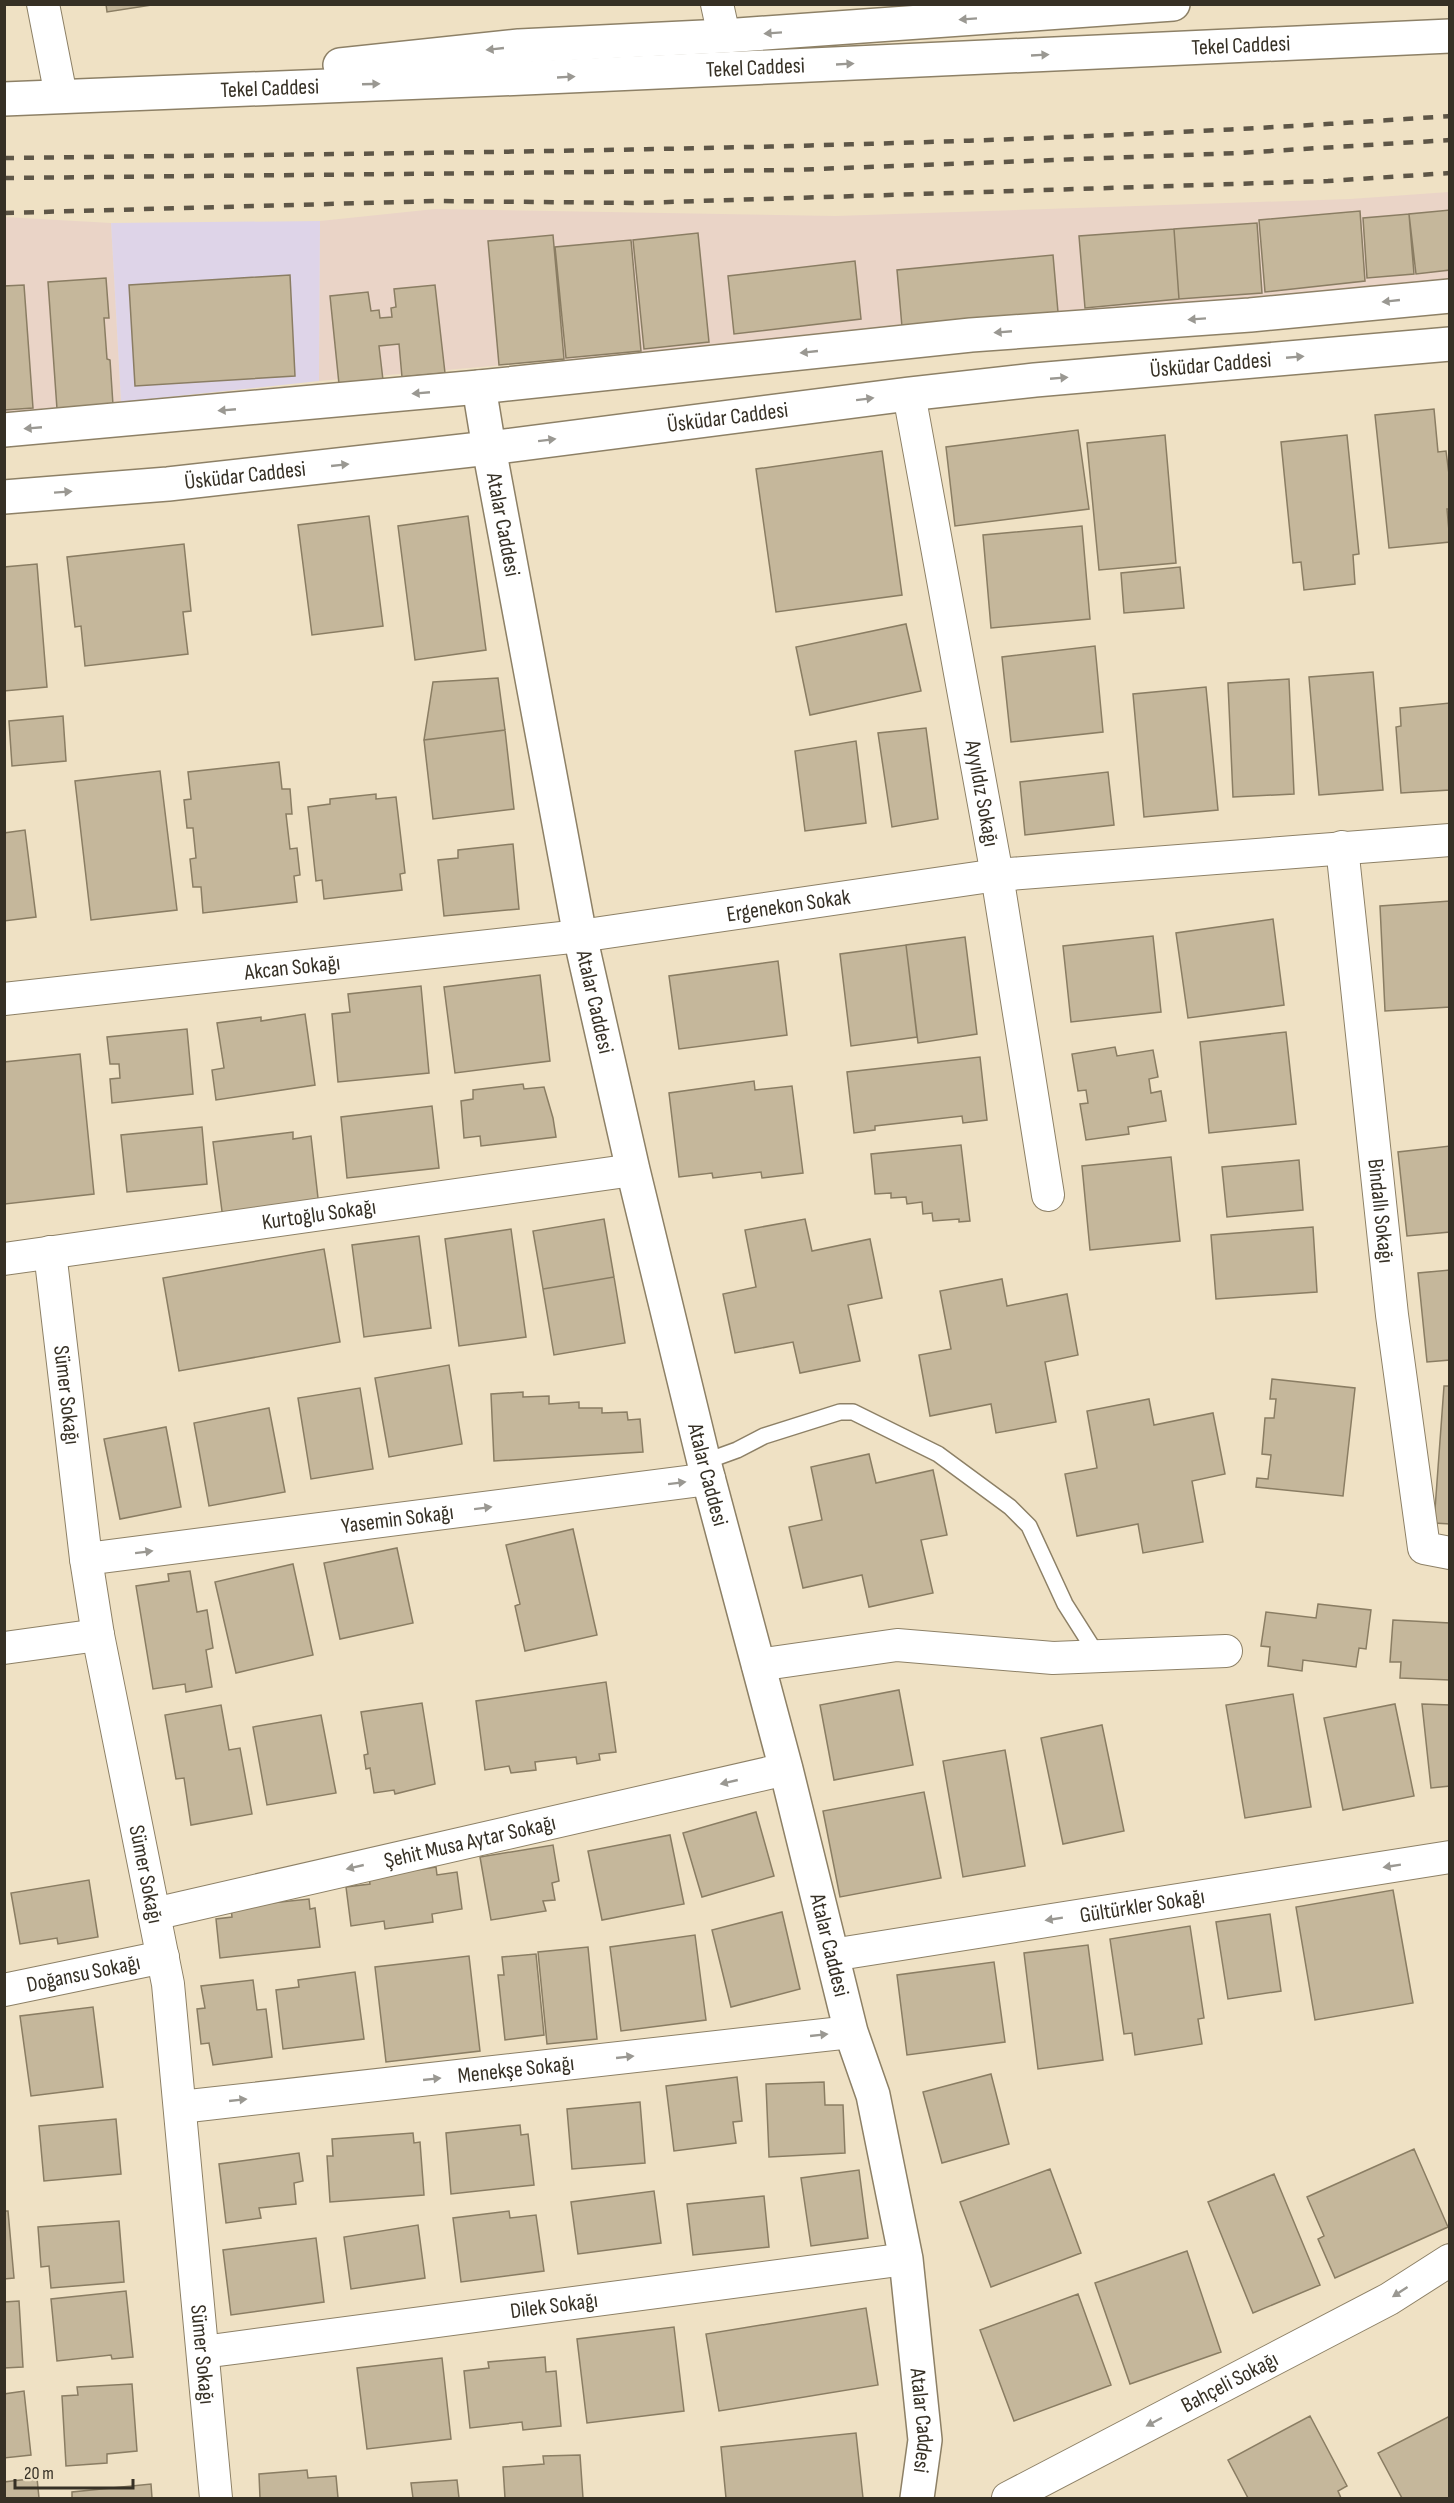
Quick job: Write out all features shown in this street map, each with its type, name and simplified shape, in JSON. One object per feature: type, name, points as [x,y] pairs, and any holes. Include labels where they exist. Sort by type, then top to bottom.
[{"type":"street","points":[[43,4],[61,96]]},
{"type":"street","points":[[717,4],[724,36]]},
{"type":"street","name":"Tekel Caddesi","points":[[61,96],[519,46],[724,36],[1173,4]]},
{"type":"street","name":"Tekel Caddesi","points":[[4,99],[1449,36]]},
{"type":"street","name":"Üsküdar Caddesi","points":[[4,430],[479,387],[971,335],[1250,315],[1449,296]]},
{"type":"street","name":"Üsküdar Caddesi","points":[[4,496],[168,484],[489,448],[909,393],[1449,344]]},
{"type":"street","name":"Atalar Caddesi","points":[[479,387],[580,936],[633,1170],[707,1470],[786,1769],[851,2032],[873,2095],[906,2259],[925,2440],[917,2499]]},
{"type":"street","name":"Ayyıldız Sokağı","points":[[909,393],[997,875],[1048,1195]]},
{"type":"street","name":"Ergenekon Sokak","points":[[580,936],[997,875],[1449,840]]},
{"type":"street","name":"Bindallı Sokağı","points":[[1342,847],[1392,1315],[1424,1548],[1449,1553]]},
{"type":"street","name":"Akcan Sokağı","points":[[4,999],[580,936]]},
{"type":"street","name":"Kurtoğlu Sokağı","points":[[4,1259],[633,1170]]},
{"type":"street","name":"Sümer Sokağı","points":[[50,1252],[86,1559],[98,1635],[168,1984],[216,2499]]},
{"type":"street","name":"Yasemin Sokağı","points":[[86,1559],[707,1470]]},
{"type":"street","points":[[4,1648],[98,1635]]},
{"type":"street","points":[[758,1665],[897,1645],[1053,1658],[1226,1651]]},
{"type":"street","name":"Şehit Musa Aytar Sokağı","points":[[154,1914],[786,1769]]},
{"type":"street","name":"Gültürkler Sokağı","points":[[832,1955],[1449,1857]]},
{"type":"street","name":"Doğansu Sokağı","points":[[4,1990],[163,1957]]},
{"type":"street","name":"Menekşe Sokağı","points":[[180,2107],[851,2032]]},
{"type":"street","name":"Dilek Sokağı","points":[[203,2352],[906,2259]]},
{"type":"street","name":"Bahçeli Sokağı","points":[[1008,2499],[1389,2299],[1449,2260]]},
{"type":"lane","points":[[707,1470],[737,1450],[764,1436],[840,1412],[853,1412],[893,1430],[962,1470],[1010,1507],[1029,1526],[1065,1604],[1098,1656]]},
{"type":"shaded area","points":[[1449,192],[1449,283],[319,381],[320,221],[435,209],[836,216],[1350,199]]},
{"type":"shaded area","points":[[5,217],[111,223],[121,402],[5,412]]},
{"type":"shaded area","points":[[320,221],[319,381],[121,402],[111,223]]},
{"type":"building","points":[[106,4],[158,4],[107,12]]},
{"type":"building","points":[[1450,210],[1450,270],[1416,274],[1409,214]]},
{"type":"building","points":[[1360,211],[1365,281],[1265,292],[1259,220]]},
{"type":"building","points":[[1409,214],[1414,274],[1367,278],[1363,218]]},
{"type":"building","points":[[1257,223],[1262,293],[1179,299],[1174,229]]},
{"type":"building","points":[[1174,229],[1179,299],[1085,308],[1079,236]]},
{"type":"building","points":[[698,233],[709,342],[644,349],[633,240]]},
{"type":"building","points":[[553,235],[564,359],[499,365],[488,241]]},
{"type":"building","points":[[631,240],[641,351],[566,358],[555,247]]},
{"type":"building","points":[[1053,255],[1058,312],[902,327],[897,270]]},
{"type":"building","points":[[855,261],[861,319],[734,334],[728,276]]},
{"type":"building","points":[[290,275],[295,376],[135,386],[129,285]]},
{"type":"building","points":[[106,278],[109,318],[104,318],[113,405],[57,409],[48,282]]},
{"type":"building","points":[[24,285],[33,408],[4,410],[4,286]]},
{"type":"building","points":[[435,285],[445,373],[402,377],[399,344],[379,346],[383,380],[339,384],[330,296],[368,292],[371,311],[379,310],[380,318],[392,317],[391,308],[396,307],[394,289]]},
{"type":"building","points":[[1434,409],[1438,452],[1446,451],[1450,482],[1450,509],[1447,509],[1450,542],[1389,548],[1375,415]]},
{"type":"building","points":[[1078,430],[1089,509],[955,526],[946,447]]},
{"type":"building","points":[[1165,435],[1176,563],[1099,570],[1087,443]]},
{"type":"building","points":[[1347,435],[1359,554],[1353,555],[1355,584],[1304,590],[1301,562],[1293,563],[1281,442]]},
{"type":"building","points":[[882,451],[902,595],[776,612],[756,469]]},
{"type":"building","points":[[369,516],[383,626],[312,635],[298,525]]},
{"type":"building","points":[[468,516],[486,650],[415,660],[398,526]]},
{"type":"building","points":[[1082,526],[1090,619],[991,628],[983,535]]},
{"type":"building","points":[[184,544],[191,611],[183,612],[188,654],[85,666],[81,626],[75,627],[67,557]]},
{"type":"building","points":[[37,564],[47,687],[4,691],[4,567]]},
{"type":"building","points":[[1180,567],[1184,608],[1124,613],[1121,573]]},
{"type":"building","points":[[906,624],[921,691],[810,715],[796,647]]},
{"type":"building","points":[[1095,646],[1103,732],[1011,742],[1002,657]]},
{"type":"building","points":[[1373,672],[1383,790],[1319,795],[1309,677]]},
{"type":"building","points":[[498,678],[505,730],[424,740],[433,682]]},
{"type":"building","points":[[1289,679],[1294,794],[1233,797],[1228,683]]},
{"type":"building","points":[[1206,687],[1218,810],[1144,817],[1133,694]]},
{"type":"building","points":[[1450,703],[1450,790],[1401,793],[1396,727],[1401,726],[1400,708]]},
{"type":"building","points":[[63,716],[66,761],[12,766],[9,721]]},
{"type":"building","points":[[926,728],[938,819],[892,827],[878,733]]},
{"type":"building","points":[[505,730],[514,809],[433,819],[424,740]]},
{"type":"building","points":[[856,741],[866,823],[805,831],[795,751]]},
{"type":"building","points":[[279,762],[282,789],[290,789],[292,814],[286,814],[290,849],[297,848],[300,875],[294,876],[297,902],[203,913],[201,887],[193,887],[190,859],[196,858],[193,828],[187,828],[184,800],[191,799],[188,772]]},
{"type":"building","points":[[160,771],[177,910],[91,920],[75,781]]},
{"type":"building","points":[[1108,772],[1114,825],[1025,835],[1020,782]]},
{"type":"building","points":[[376,794],[376,799],[396,797],[405,873],[400,874],[402,890],[324,899],[322,880],[316,881],[308,807],[330,804],[330,799]]},
{"type":"building","points":[[25,830],[36,917],[4,921],[4,833]]},
{"type":"building","points":[[513,844],[519,909],[444,916],[438,860],[458,858],[458,850]]},
{"type":"building","points":[[1450,901],[1450,1007],[1385,1011],[1380,906]]},
{"type":"building","points":[[1273,919],[1284,1005],[1188,1018],[1176,933]]},
{"type":"building","points":[[1153,936],[1161,1012],[1071,1022],[1063,946]]},
{"type":"building","points":[[965,937],[977,1034],[918,1043],[906,945]]},
{"type":"building","points":[[906,945],[917,1037],[851,1046],[840,954]]},
{"type":"building","points":[[778,961],[787,1035],[679,1049],[669,976]]},
{"type":"building","points":[[540,975],[550,1061],[455,1073],[444,987]]},
{"type":"building","points":[[421,986],[429,1073],[338,1082],[332,1014],[350,1012],[348,994]]},
{"type":"building","points":[[305,1014],[315,1085],[216,1100],[212,1070],[224,1068],[217,1023],[261,1017],[261,1021]]},
{"type":"building","points":[[187,1029],[193,1094],[112,1103],[110,1079],[120,1078],[119,1064],[110,1064],[107,1037]]},
{"type":"building","points":[[1286,1032],[1296,1124],[1209,1133],[1200,1042]]},
{"type":"building","points":[[1115,1047],[1117,1056],[1153,1050],[1158,1077],[1149,1079],[1151,1093],[1161,1091],[1166,1121],[1128,1127],[1129,1134],[1086,1140],[1080,1104],[1088,1103],[1086,1090],[1078,1091],[1072,1054]]},
{"type":"building","points":[[80,1054],[94,1194],[5,1204],[4,1062]]},
{"type":"building","points":[[980,1057],[987,1120],[963,1123],[962,1116],[875,1126],[875,1130],[854,1133],[847,1072]]},
{"type":"building","points":[[754,1081],[755,1090],[792,1086],[803,1173],[762,1178],[761,1172],[713,1178],[712,1173],[679,1177],[669,1093]]},
{"type":"building","points":[[523,1084],[524,1089],[544,1087],[556,1137],[481,1146],[480,1136],[464,1138],[461,1101],[473,1099],[473,1090]]},
{"type":"building","points":[[432,1106],[439,1168],[347,1178],[341,1117]]},
{"type":"building","points":[[202,1127],[207,1184],[127,1192],[121,1135]]},
{"type":"building","points":[[293,1132],[293,1139],[311,1136],[319,1207],[223,1219],[213,1142]]},
{"type":"building","points":[[961,1145],[970,1221],[959,1222],[959,1219],[933,1221],[932,1213],[923,1214],[922,1202],[907,1204],[906,1197],[891,1198],[891,1193],[875,1194],[871,1154]]},
{"type":"building","points":[[1450,1146],[1450,1232],[1407,1236],[1398,1152]]},
{"type":"building","points":[[1171,1157],[1180,1241],[1090,1250],[1082,1166]]},
{"type":"building","points":[[1299,1160],[1303,1210],[1227,1217],[1222,1167]]},
{"type":"building","points":[[604,1219],[614,1277],[543,1289],[533,1231]]},
{"type":"building","points":[[805,1219],[812,1251],[870,1239],[882,1298],[848,1305],[860,1361],[800,1373],[793,1342],[735,1353],[723,1294],[756,1287],[745,1230]]},
{"type":"building","points":[[1313,1227],[1317,1292],[1216,1299],[1211,1235]]},
{"type":"building","points":[[511,1229],[526,1337],[459,1346],[445,1239]]},
{"type":"building","points":[[419,1236],[431,1328],[364,1337],[352,1245]]},
{"type":"building","points":[[324,1249],[340,1342],[179,1371],[163,1278]]},
{"type":"building","points":[[1450,1270],[1450,1360],[1427,1362],[1418,1273]]},
{"type":"building","points":[[614,1277],[625,1343],[554,1355],[543,1289]]},
{"type":"building","points":[[1002,1279],[1007,1306],[1067,1294],[1078,1355],[1045,1362],[1056,1422],[996,1433],[991,1404],[930,1416],[919,1355],[951,1349],[940,1291]]},
{"type":"building","points":[[449,1365],[462,1444],[389,1457],[375,1378]]},
{"type":"building","points":[[1272,1379],[1355,1388],[1343,1496],[1256,1487],[1257,1478],[1268,1479],[1271,1455],[1262,1454],[1265,1418],[1274,1418],[1276,1399],[1270,1399]]},
{"type":"building","points":[[1444,1386],[1450,1386],[1450,1524],[1434,1523]]},
{"type":"building","points":[[360,1388],[373,1469],[311,1479],[298,1398]]},
{"type":"building","points":[[523,1392],[523,1397],[549,1396],[549,1404],[579,1402],[579,1408],[602,1408],[602,1413],[627,1412],[628,1420],[640,1419],[643,1452],[494,1461],[491,1394]]},
{"type":"building","points":[[1149,1399],[1154,1425],[1213,1413],[1225,1474],[1192,1481],[1203,1542],[1143,1553],[1138,1524],[1077,1536],[1065,1474],[1097,1468],[1087,1411]]},
{"type":"building","points":[[269,1408],[285,1492],[209,1506],[194,1423]]},
{"type":"building","points":[[166,1427],[181,1507],[120,1519],[104,1439]]},
{"type":"building","points":[[869,1454],[876,1483],[933,1470],[947,1535],[921,1540],[933,1593],[869,1607],[862,1575],[803,1588],[789,1527],[822,1520],[811,1467]]},
{"type":"building","points":[[573,1529],[597,1635],[525,1651],[515,1606],[520,1604],[506,1545]]},
{"type":"building","points":[[397,1548],[413,1623],[340,1639],[324,1563]]},
{"type":"building","points":[[293,1564],[313,1655],[236,1673],[215,1582]]},
{"type":"building","points":[[190,1571],[197,1612],[207,1610],[213,1648],[206,1650],[212,1687],[186,1692],[185,1684],[153,1689],[136,1586],[169,1581],[168,1574]]},
{"type":"building","points":[[1318,1604],[1371,1610],[1366,1649],[1359,1648],[1356,1667],[1303,1660],[1302,1671],[1268,1666],[1270,1647],[1261,1646],[1266,1612],[1316,1618]]},
{"type":"building","points":[[1393,1620],[1450,1623],[1450,1680],[1400,1678],[1401,1662],[1390,1662]]},
{"type":"building","points":[[606,1682],[616,1752],[599,1754],[600,1760],[577,1764],[576,1757],[535,1762],[536,1770],[511,1773],[509,1766],[485,1770],[476,1701]]},
{"type":"building","points":[[899,1690],[913,1765],[834,1780],[820,1705]]},
{"type":"building","points":[[1293,1694],[1311,1807],[1245,1818],[1226,1705]]},
{"type":"building","points":[[422,1703],[435,1784],[395,1794],[394,1790],[374,1793],[370,1768],[366,1769],[364,1755],[368,1754],[361,1712]]},
{"type":"building","points":[[1395,1704],[1414,1796],[1343,1810],[1324,1718]]},
{"type":"building","points":[[1422,1704],[1450,1705],[1450,1786],[1431,1788]]},
{"type":"building","points":[[221,1705],[229,1750],[240,1748],[252,1814],[191,1825],[184,1778],[176,1779],[165,1715]]},
{"type":"building","points":[[321,1715],[336,1793],[267,1805],[253,1727]]},
{"type":"building","points":[[1102,1725],[1124,1831],[1063,1844],[1041,1738]]},
{"type":"building","points":[[1005,1750],[1025,1866],[963,1877],[943,1761]]},
{"type":"building","points":[[924,1792],[941,1878],[840,1897],[823,1811]]},
{"type":"building","points":[[756,1812],[774,1876],[702,1897],[683,1833]]},
{"type":"building","points":[[670,1835],[684,1904],[602,1920],[588,1851]]},
{"type":"building","points":[[553,1845],[559,1881],[552,1883],[555,1900],[543,1901],[546,1911],[491,1920],[480,1857]]},
{"type":"building","points":[[436,1867],[437,1875],[457,1872],[462,1909],[432,1914],[433,1922],[385,1929],[384,1921],[351,1926],[346,1887],[370,1884],[369,1877]]},
{"type":"building","points":[[89,1880],[98,1937],[58,1944],[57,1938],[20,1944],[11,1893]]},
{"type":"building","points":[[1393,1890],[1413,2003],[1315,2020],[1296,1907]]},
{"type":"building","points":[[309,1899],[310,1909],[315,1908],[320,1947],[220,1958],[216,1919],[232,1917],[231,1907]]},
{"type":"building","points":[[782,1912],[800,1989],[731,2007],[712,1930]]},
{"type":"building","points":[[1270,1914],[1281,1991],[1228,1999],[1216,1922]]},
{"type":"building","points":[[1190,1926],[1204,2018],[1198,2019],[1202,2044],[1135,2055],[1132,2033],[1124,2034],[1110,1939]]},
{"type":"building","points":[[695,1935],[706,2020],[621,2031],[610,1947]]},
{"type":"building","points":[[1088,1945],[1103,2060],[1038,2069],[1024,1953]]},
{"type":"building","points":[[588,1947],[597,2039],[547,2044],[538,1952]]},
{"type":"building","points":[[536,1954],[544,2035],[505,2040],[498,1975],[504,1975],[502,1957]]},
{"type":"building","points":[[469,1956],[480,2051],[386,2062],[375,1967]]},
{"type":"building","points":[[994,1962],[1005,2042],[907,2055],[897,1975]]},
{"type":"building","points":[[355,1972],[364,2039],[283,2049],[276,1990],[299,1987],[298,1980]]},
{"type":"building","points":[[253,1980],[257,2010],[266,2009],[272,2057],[213,2065],[209,2043],[201,2044],[197,2009],[205,2008],[201,1986]]},
{"type":"building","points":[[93,2007],[103,2087],[31,2096],[20,2016]]},
{"type":"building","points":[[991,2074],[1009,2144],[942,2163],[923,2092]]},
{"type":"building","points":[[737,2077],[742,2121],[733,2122],[736,2143],[674,2151],[666,2086]]},
{"type":"building","points":[[824,2082],[825,2105],[843,2105],[845,2153],[769,2157],[766,2084]]},
{"type":"building","points":[[640,2102],[645,2163],[572,2169],[567,2109]]},
{"type":"building","points":[[116,2119],[121,2174],[44,2181],[39,2126]]},
{"type":"building","points":[[520,2125],[521,2135],[528,2134],[534,2185],[451,2194],[446,2133]]},
{"type":"building","points":[[413,2133],[414,2143],[420,2142],[424,2195],[330,2202],[327,2156],[333,2156],[332,2139]]},
{"type":"building","points":[[1414,2149],[1448,2227],[1335,2278],[1318,2239],[1324,2236],[1307,2197]]},
{"type":"building","points":[[299,2153],[303,2181],[294,2183],[296,2204],[259,2208],[261,2218],[226,2223],[219,2164]]},
{"type":"building","points":[[1050,2169],[1081,2253],[991,2287],[960,2202]]},
{"type":"building","points":[[859,2170],[868,2238],[811,2246],[801,2178]]},
{"type":"building","points":[[1274,2174],[1320,2285],[1253,2313],[1208,2202]]},
{"type":"building","points":[[654,2191],[661,2243],[578,2254],[571,2202]]},
{"type":"building","points":[[764,2196],[769,2247],[693,2255],[687,2204]]},
{"type":"building","points":[[4,2211],[8,2211],[14,2278],[4,2279]]},
{"type":"building","points":[[509,2211],[510,2218],[536,2215],[544,2271],[461,2282],[453,2218]]},
{"type":"building","points":[[119,2221],[124,2282],[51,2288],[49,2266],[41,2267],[38,2227]]},
{"type":"building","points":[[418,2225],[425,2278],[351,2289],[344,2237]]},
{"type":"building","points":[[316,2238],[324,2302],[231,2315],[223,2250]]},
{"type":"building","points":[[1187,2251],[1221,2352],[1130,2384],[1095,2283]]},
{"type":"building","points":[[126,2291],[133,2357],[112,2359],[111,2355],[57,2361],[51,2299]]},
{"type":"building","points":[[1078,2294],[1111,2385],[1014,2421],[980,2330]]},
{"type":"building","points":[[19,2301],[23,2367],[4,2368],[4,2302]]},
{"type":"building","points":[[866,2308],[878,2385],[719,2411],[706,2334]]},
{"type":"building","points":[[674,2327],[684,2411],[587,2423],[577,2339]]},
{"type":"building","points":[[545,2357],[546,2372],[556,2371],[561,2426],[523,2430],[522,2422],[470,2428],[464,2371],[489,2368],[488,2362]]},
{"type":"building","points":[[442,2358],[451,2439],[367,2449],[357,2368]]},
{"type":"building","points":[[132,2384],[137,2451],[107,2454],[107,2463],[66,2466],[62,2396],[78,2395],[77,2387]]},
{"type":"building","points":[[24,2391],[31,2455],[4,2458],[4,2394]]},
{"type":"building","points":[[1310,2416],[1347,2486],[1338,2491],[1341,2498],[1248,2498],[1228,2460]]},
{"type":"building","points":[[1450,2416],[1450,2498],[1402,2498],[1378,2453]]},
{"type":"building","points":[[856,2433],[863,2498],[726,2498],[721,2447]]},
{"type":"building","points":[[580,2455],[583,2498],[505,2498],[503,2467],[544,2464],[543,2456]]},
{"type":"building","points":[[307,2470],[308,2478],[336,2476],[338,2498],[260,2498],[259,2474]]},
{"type":"building","points":[[37,2478],[39,2498],[4,2498],[4,2482]]},
{"type":"building","points":[[457,2480],[459,2498],[413,2498],[411,2483]]},
{"type":"building","points":[[151,2484],[152,2498],[72,2498],[72,2492]]},
{"type":"railway","points":[[4,158],[547,151],[908,143],[1270,127],[1450,116]]},
{"type":"railway","points":[[4,178],[791,170],[1238,153],[1450,140]]},
{"type":"railway","points":[[4,213],[437,201],[637,203],[1328,181],[1450,173]]}]
